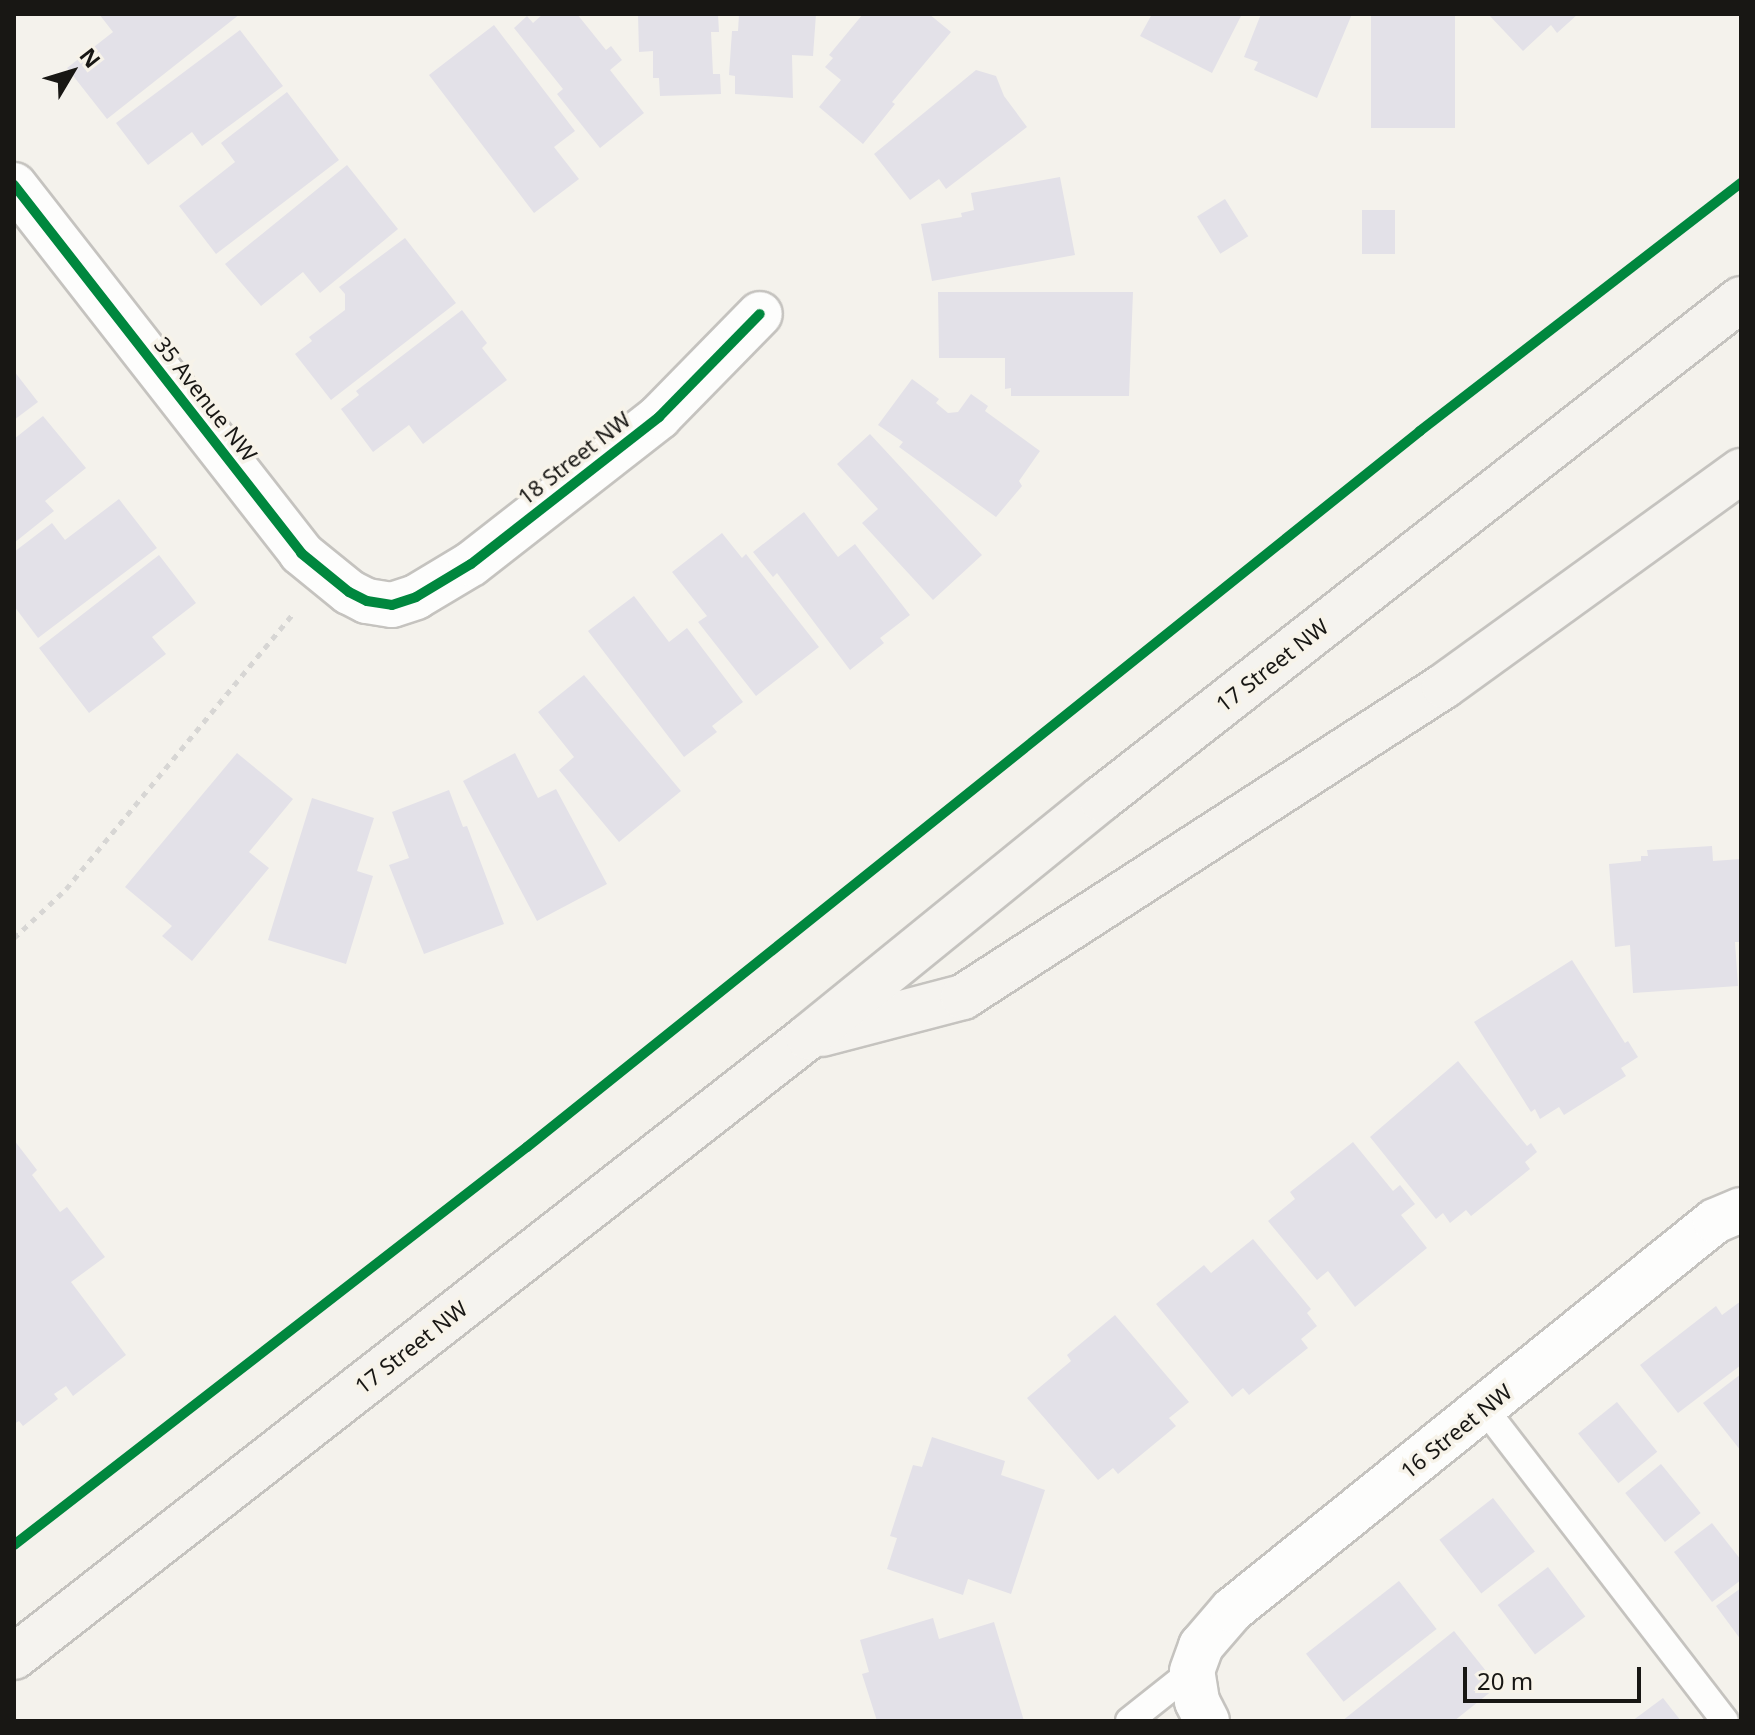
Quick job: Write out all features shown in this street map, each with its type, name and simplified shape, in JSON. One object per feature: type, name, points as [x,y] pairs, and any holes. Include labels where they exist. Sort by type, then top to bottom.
[{"type":"main road","name":"17 Street NW","points":[[14,1657],[808,1037],[1101,799],[1741,299]]},
{"type":"main road","name":"17 Street NW","points":[[808,1037],[963,997],[1444,686],[1741,471]]},
{"type":"street","name":"35 Avenue NW","points":[[14,185],[301,553],[325,576],[367,601],[392,605]]},
{"type":"street","name":"18 Street NW","points":[[392,605],[416,597],[471,564],[659,417],[760,314]]},
{"type":"street","name":"16 Street NW","points":[[1192,1671],[1201,1646],[1232,1610],[1715,1221],[1741,1210]]},
{"type":"street","points":[[1192,1671],[1197,1701],[1207,1721]]},
{"type":"lane","points":[[1484,1408],[1725,1721]]},
{"type":"lane","points":[[1129,1721],[1192,1671]]},
{"type":"path","points":[[14,938],[66,889],[325,576]]},
{"type":"building","points":[[99,14],[240,14],[107,119],[67,68],[113,32]]},
{"type":"building","points":[[543,14],[577,14],[606,50],[611,46],[622,60],[610,70],[644,113],[600,148],[557,94],[563,89],[514,28],[527,16],[533,23]]},
{"type":"building","points":[[638,14],[718,14],[719,32],[711,32],[713,74],[720,74],[721,94],[660,96],[659,78],[653,78],[653,51],[639,52]]},
{"type":"building","points":[[739,14],[816,14],[813,56],[792,55],[793,98],[735,94],[735,76],[729,75],[732,31],[738,31]]},
{"type":"building","points":[[863,14],[929,14],[951,32],[892,102],[895,104],[863,144],[819,107],[841,80],[825,67],[833,58],[829,55]]},
{"type":"building","points":[[1152,14],[1242,14],[1212,73],[1140,36]]},
{"type":"building","points":[[1261,14],[1352,14],[1317,98],[1254,70],[1258,62],[1244,57]]},
{"type":"building","points":[[1371,14],[1455,14],[1455,128],[1371,128]]},
{"type":"building","points":[[1488,14],[1578,14],[1557,33],[1551,25],[1523,51]]},
{"type":"building","points":[[494,25],[575,131],[554,147],[579,179],[534,213],[429,75]]},
{"type":"building","points":[[240,30],[283,86],[202,146],[192,132],[148,165],[116,123]]},
{"type":"building","points":[[976,70],[996,76],[1004,96],[1027,127],[946,189],[939,179],[910,200],[874,154]]},
{"type":"building","points":[[287,92],[339,160],[216,254],[179,206],[235,162],[221,143]]},
{"type":"building","points":[[347,165],[398,229],[320,293],[303,272],[261,306],[225,264]]},
{"type":"building","points":[[1060,177],[1075,255],[932,281],[921,224],[962,217],[961,213],[974,210],[971,193]]},
{"type":"building","points":[[1225,199],[1248,236],[1220,254],[1197,216]]},
{"type":"building","points":[[1362,210],[1395,210],[1395,254],[1362,254]]},
{"type":"building","points":[[405,238],[456,303],[331,400],[295,354],[312,341],[309,337],[345,310],[345,294],[339,287]]},
{"type":"building","points":[[938,292],[1133,292],[1129,396],[1011,396],[1011,388],[1005,389],[1005,358],[939,358]]},
{"type":"building","points":[[462,310],[487,343],[482,348],[507,380],[423,444],[409,425],[373,452],[341,409],[359,395],[356,391]]},
{"type":"building","points":[[14,371],[38,402],[14,420]]},
{"type":"building","points":[[912,379],[939,399],[936,403],[948,413],[958,412],[971,394],[988,406],[985,411],[1040,451],[1019,481],[1022,486],[996,517],[899,447],[903,442],[878,425]]},
{"type":"building","points":[[43,416],[86,468],[45,501],[54,511],[14,543],[14,439]]},
{"type":"building","points":[[870,434],[982,555],[933,600],[862,523],[878,509],[837,464]]},
{"type":"building","points":[[119,499],[157,548],[38,638],[14,606],[14,552],[52,523],[65,540]]},
{"type":"building","points":[[804,512],[838,557],[855,544],[910,615],[880,638],[884,643],[850,670],[777,573],[773,577],[753,552]]},
{"type":"building","points":[[722,533],[742,558],[746,554],[819,647],[756,696],[698,622],[707,616],[672,572]]},
{"type":"building","points":[[159,555],[196,603],[152,637],[166,654],[89,713],[39,648]]},
{"type":"building","points":[[634,596],[669,642],[687,628],[743,702],[712,726],[717,732],[684,757],[588,631]]},
{"type":"building","points":[[584,675],[681,791],[619,842],[559,770],[574,757],[538,712]]},
{"type":"building","points":[[237,753],[293,799],[249,852],[269,868],[192,961],[162,936],[172,926],[125,887]]},
{"type":"building","points":[[515,753],[538,798],[556,789],[607,884],[537,921],[463,781]]},
{"type":"building","points":[[449,790],[463,827],[467,826],[504,924],[424,954],[389,865],[409,858],[392,812]]},
{"type":"building","points":[[312,798],[374,818],[357,871],[373,876],[346,964],[268,940]]},
{"type":"building","points":[[1712,846],[1713,861],[1741,859],[1741,942],[1735,942],[1738,986],[1633,993],[1630,945],[1615,947],[1609,864],[1641,861],[1641,856],[1648,856],[1647,850]]},
{"type":"building","points":[[1572,960],[1625,1043],[1628,1041],[1638,1057],[1621,1068],[1626,1076],[1564,1115],[1559,1107],[1540,1119],[1535,1109],[1531,1112],[1474,1022]]},
{"type":"building","points":[[1458,1061],[1527,1146],[1531,1143],[1537,1152],[1525,1162],[1530,1169],[1471,1216],[1466,1210],[1450,1223],[1443,1213],[1436,1219],[1370,1137]]},
{"type":"building","points":[[14,1140],[37,1170],[32,1175],[60,1212],[67,1207],[105,1257],[71,1282],[126,1355],[73,1396],[66,1386],[54,1394],[58,1399],[23,1426],[19,1421],[14,1424]]},
{"type":"building","points":[[1353,1142],[1393,1191],[1400,1185],[1415,1204],[1401,1215],[1427,1248],[1355,1307],[1328,1271],[1317,1280],[1268,1221],[1295,1199],[1290,1192]]},
{"type":"building","points":[[1253,1239],[1311,1309],[1307,1313],[1317,1326],[1301,1339],[1308,1348],[1249,1395],[1243,1388],[1232,1397],[1156,1304],[1204,1265],[1211,1273]]},
{"type":"building","points":[[1741,1301],[1741,1365],[1678,1413],[1640,1365],[1716,1306],[1722,1315]]},
{"type":"building","points":[[1115,1315],[1189,1402],[1169,1418],[1176,1426],[1118,1474],[1113,1468],[1098,1480],[1027,1398],[1071,1361],[1067,1355]]},
{"type":"building","points":[[1741,1374],[1741,1451],[1703,1403]]},
{"type":"building","points":[[1617,1402],[1657,1452],[1618,1483],[1578,1433]]},
{"type":"building","points":[[932,1437],[1005,1461],[1001,1475],[1045,1490],[1011,1594],[968,1579],[963,1595],[887,1569],[897,1538],[890,1536],[913,1465],[922,1467]]},
{"type":"building","points":[[1661,1464],[1701,1513],[1665,1542],[1625,1493]]},
{"type":"building","points":[[1493,1498],[1535,1552],[1481,1593],[1439,1540]]},
{"type":"building","points":[[1712,1523],[1741,1560],[1741,1580],[1712,1602],[1674,1552]]},
{"type":"building","points":[[1548,1567],[1585,1617],[1535,1654],[1498,1605]]},
{"type":"building","points":[[1399,1581],[1437,1629],[1344,1702],[1306,1654]]},
{"type":"building","points":[[1741,1588],[1741,1640],[1716,1606]]},
{"type":"building","points":[[933,1618],[939,1639],[994,1622],[1024,1721],[877,1721],[862,1674],[869,1672],[860,1640]]},
{"type":"building","points":[[1454,1631],[1498,1686],[1454,1721],[1342,1721]]},
{"type":"building","points":[[1663,1698],[1681,1721],[1632,1721]]},
{"type":"cycle path","points":[[14,1545],[527,1147],[1420,431],[1741,183]]},
{"type":"cycle path","points":[[14,185],[301,553],[349,592],[367,601],[392,605],[416,597],[471,564],[659,417],[760,314]]}]
